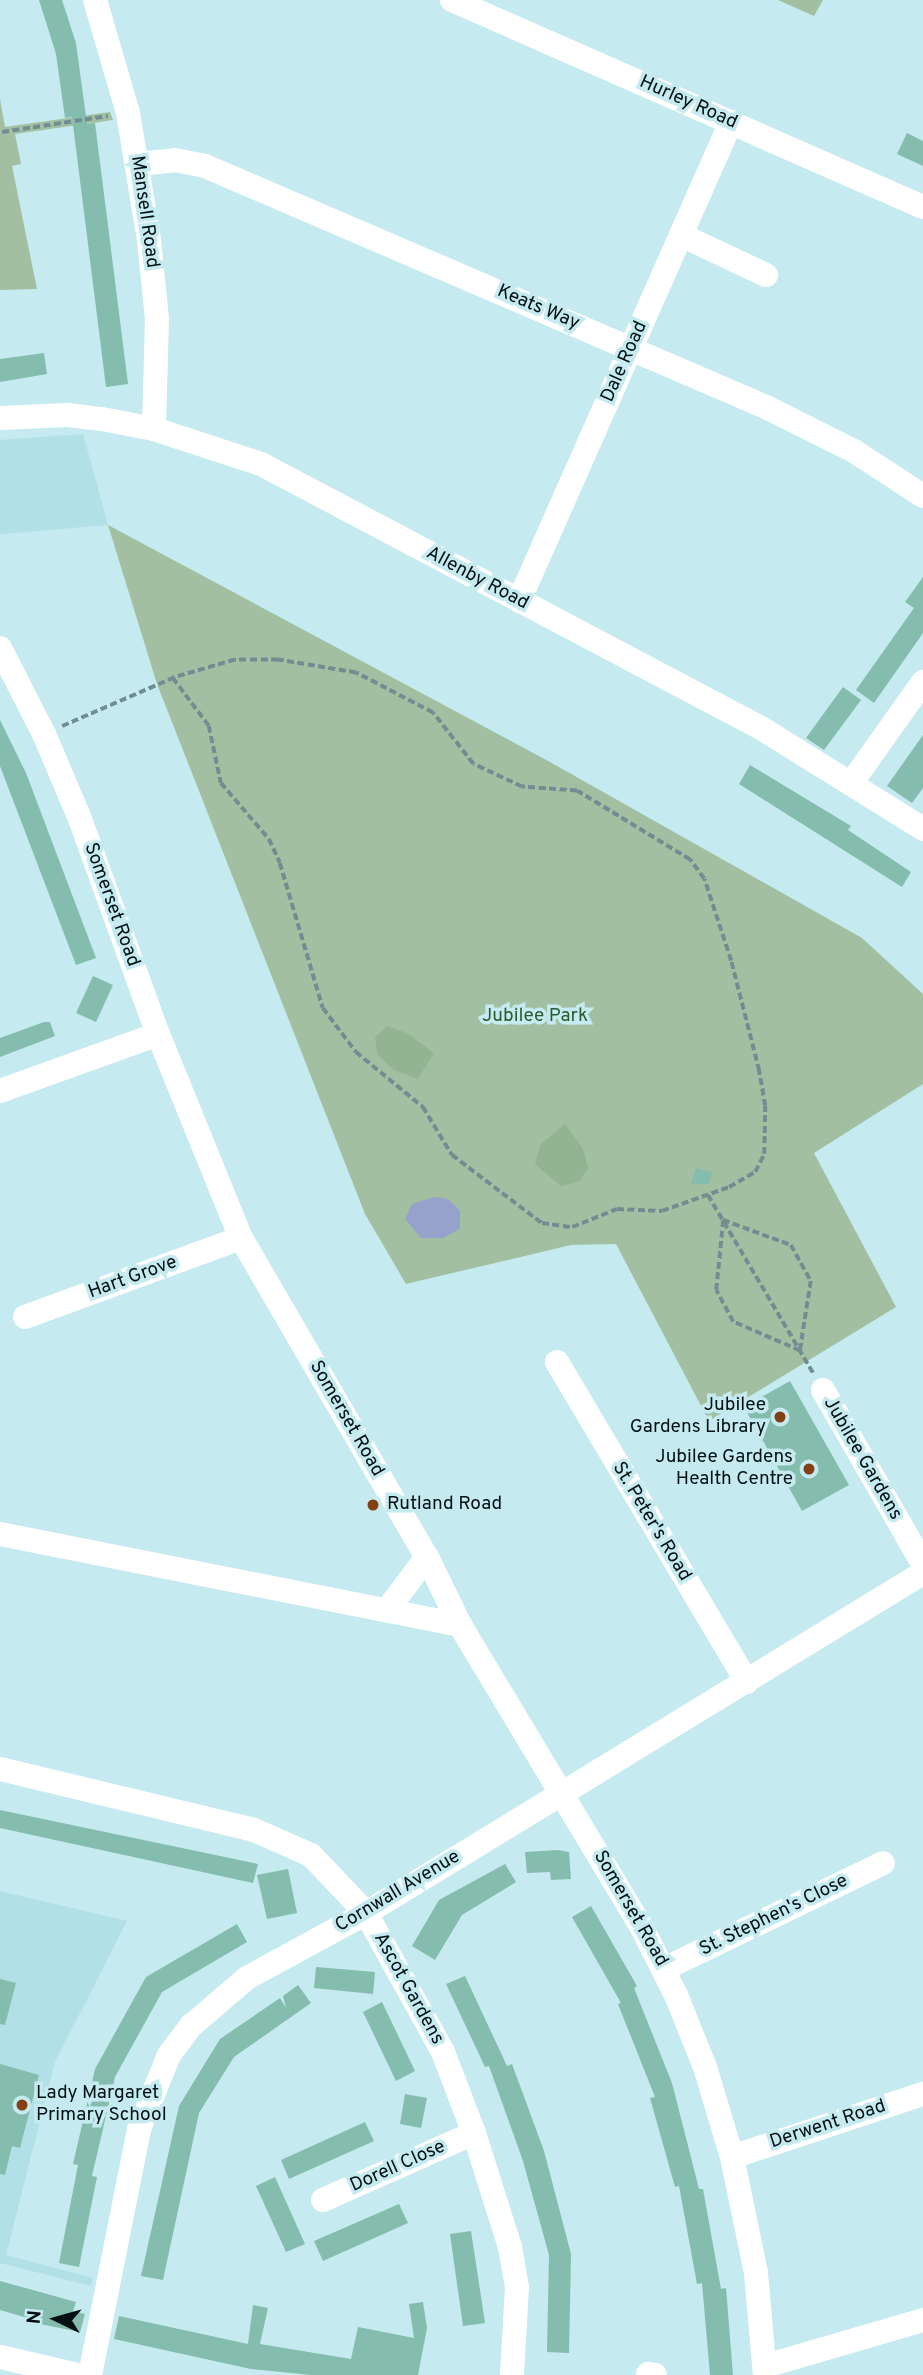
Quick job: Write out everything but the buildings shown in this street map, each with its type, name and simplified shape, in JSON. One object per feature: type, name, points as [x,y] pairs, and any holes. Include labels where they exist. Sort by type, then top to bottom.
[{"type":"street","name":"Mansell Road","points":[[95,0],[128,113],[139,164],[157,319],[154,429]]},
{"type":"street","name":"Hurley Road","points":[[452,0],[923,207]]},
{"type":"street","name":"Dale Road","points":[[519,601],[731,122]]},
{"type":"street","name":"Keats Way","points":[[139,164],[175,160],[205,166],[631,348],[844,446],[923,496]]},
{"type":"street","points":[[681,235],[766,275]]},
{"type":"street","name":"Allenby Road","points":[[0,418],[68,415],[154,429],[261,464],[761,728],[852,782],[923,829]]},
{"type":"street","name":"Somerset Road","points":[[0,648],[44,734],[158,1034],[241,1238],[427,1557],[460,1625],[664,1969],[705,2067],[732,2157],[756,2273],[765,2370]]},
{"type":"street","points":[[852,782],[923,682]]},
{"type":"street","points":[[0,1091],[158,1034]]},
{"type":"street","name":"Hart Grove","points":[[24,1317],[241,1238]]},
{"type":"street","name":"St. Peter's Road","points":[[557,1362],[747,1682]]},
{"type":"street","name":"Jubilee Gardens","points":[[822,1390],[923,1564]]},
{"type":"street","points":[[0,1534],[460,1625]]},
{"type":"street","points":[[388,1609],[427,1557]]},
{"type":"street","name":"Cornwall Avenue","points":[[90,2375],[139,2129],[169,2055],[192,2025],[247,1978],[366,1913],[560,1791],[747,1682],[923,1573]]},
{"type":"street","name":"Ascot Gardens","points":[[0,1769],[254,1830],[311,1855],[366,1913],[443,2052],[474,2133],[510,2248],[517,2287],[518,2328],[512,2375]]},
{"type":"street","name":"St. Stephen's Close","points":[[664,1969],[883,1863]]},
{"type":"street","name":"Derwent Road","points":[[732,2157],[923,2094]]},
{"type":"street","name":"Dorell Close","points":[[323,2200],[474,2133]]},
{"type":"street","points":[[765,2370],[923,2320]]},
{"type":"street","points":[[0,2357],[78,2375]]},
{"type":"path","points":[[2,132],[128,113]]},
{"type":"path","points":[[44,734],[173,678],[235,660],[278,660],[356,673],[433,713],[473,764],[522,788],[577,791],[690,860],[704,879],[731,961],[765,1106],[760,1164],[729,1187],[662,1211],[617,1209],[572,1227],[556,1228],[542,1223],[452,1155],[423,1107],[356,1052],[323,1008],[280,863],[269,839],[221,783],[208,726],[173,678]]},
{"type":"path","points":[[708,1195],[822,1390]]},
{"type":"path","points":[[723,1220],[716,1290],[733,1322],[800,1351]]},
{"type":"path","points":[[723,1220],[791,1245],[811,1281],[800,1351]]},
{"type":"shaded area","points":[[83,434],[108,525],[0,534],[0,440]]},
{"type":"shaded area","points":[[434,1197],[448,1199],[460,1211],[460,1229],[443,1238],[421,1238],[405,1219],[412,1204]]},
{"type":"shaded area","name":"Lady Margaret Primary School","points":[[0,1891],[127,1921],[55,2062],[6,2255],[93,2278],[91,2286],[0,2263]]},
{"type":"green space","points":[[778,0],[823,0],[814,16]]},
{"type":"green space","points":[[0,99],[5,127],[110,112],[113,120],[15,134],[21,164],[12,166],[37,289],[0,290]]},
{"type":"green space","name":"Jubilee Park","points":[[108,525],[550,762],[862,938],[923,994],[923,1084],[814,1153],[896,1307],[709,1421],[616,1244],[571,1245],[406,1284],[365,1214],[157,684]]},
{"type":"green space","points":[[387,1026],[407,1033],[434,1053],[418,1079],[394,1070],[377,1054],[375,1037]]},
{"type":"green space","points":[[565,1124],[583,1149],[588,1168],[579,1182],[561,1186],[535,1164],[540,1145]]},
{"type":"place","name":"Jubilee Gardens Library","points":[[780,1417]]},
{"type":"place","name":"Jubilee Gardens Health Centre","points":[[809,1469]]},
{"type":"place","name":"Rutland Road","points":[[373,1505]]},
{"type":"place","name":"Lady Margaret Primary School","points":[[22,2105]]}]
